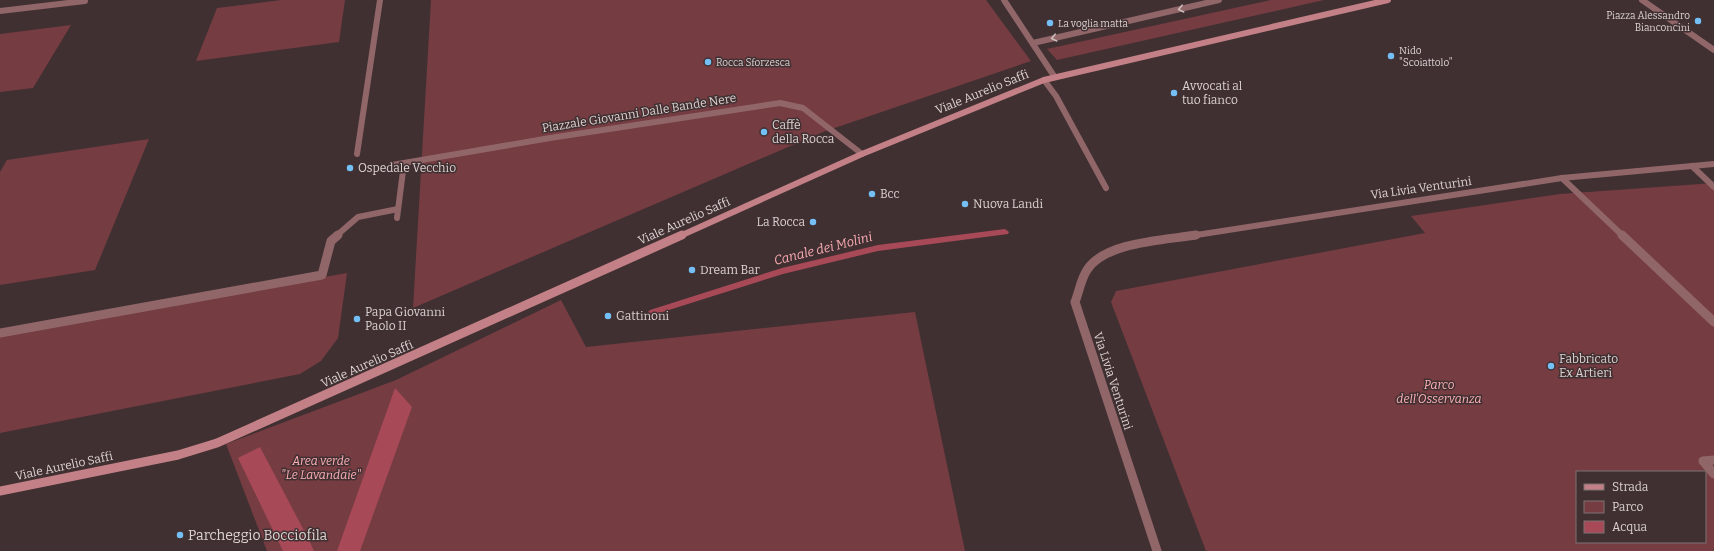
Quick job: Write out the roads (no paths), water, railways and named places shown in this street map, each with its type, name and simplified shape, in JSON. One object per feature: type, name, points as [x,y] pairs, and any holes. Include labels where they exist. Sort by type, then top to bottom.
[{"type":"street","points":[[357,154],[380,0]]},
{"type":"street","points":[[1004,0],[1054,76]]},
{"type":"street","points":[[1033,43],[1219,0]]},
{"type":"street","name":"Viale Aurelio Saffi","points":[[0,492],[178,455],[217,444],[862,154],[1054,76],[1388,0]]},
{"type":"street","points":[[1642,0],[1714,50]]},
{"type":"street","points":[[0,11],[85,1]]},
{"type":"street","points":[[1044,80],[1056,96],[1106,188]]},
{"type":"street","name":"Piazzale Giovanni Dalle Bande Nere","points":[[392,165],[550,138],[780,103],[803,108],[862,154]]},
{"type":"street","points":[[397,218],[404,163]]},
{"type":"street","name":"Via Livia Venturini","points":[[1157,551],[1075,302],[1087,270],[1097,259],[1133,242],[1562,178],[1714,164]]},
{"type":"street","points":[[1692,166],[1714,187]]},
{"type":"street","points":[[1562,178],[1714,322]]},
{"type":"street","points":[[0,333],[322,275],[331,241],[358,217],[398,209]]},
{"type":"street","points":[[1714,460],[1702,461],[1714,474]]},
{"type":"water","points":[[395,388],[412,407],[360,551],[337,551]]},
{"type":"water","points":[[260,447],[314,551],[283,551],[238,458]]},
{"type":"waterway","name":"Canale dei Molini","points":[[653,312],[782,271],[878,248],[1005,232]]},
{"type":"place","name":"Piazza Alessandro Bianconcini","points":[[1698,21]]},
{"type":"place","name":"La voglia matta","points":[[1050,23]]},
{"type":"place","name":"Nido \"Scoiattolo\"","points":[[1391,56]]},
{"type":"place","name":"Rocca Sforzesca","points":[[708,62]]},
{"type":"place","name":"Avvocati al tuo fianco","points":[[1174,93]]},
{"type":"place","name":"Caffè della Rocca","points":[[764,132]]},
{"type":"place","name":"Ospedale Vecchio","points":[[350,168]]},
{"type":"place","name":"Bcc","points":[[872,194]]},
{"type":"place","name":"Nuova Landi","points":[[965,204]]},
{"type":"place","name":"La Rocca","points":[[813,222]]},
{"type":"place","name":"Dream Bar","points":[[692,270]]},
{"type":"place","name":"Gattinoni","points":[[608,316]]},
{"type":"place","name":"Papa Giovanni Paolo II","points":[[357,319]]},
{"type":"place","name":"Fabbricato Ex Artieri","points":[[1551,366]]},
{"type":"place","name":"Parcheggio Bocciofila","points":[[180,535]]},
{"type":"park label","name":"Parco dell'Osservanza","points":[[1439,392]]},
{"type":"park label","name":"Area verde \"Le Lavandaie\"","points":[[321,468]]}]
